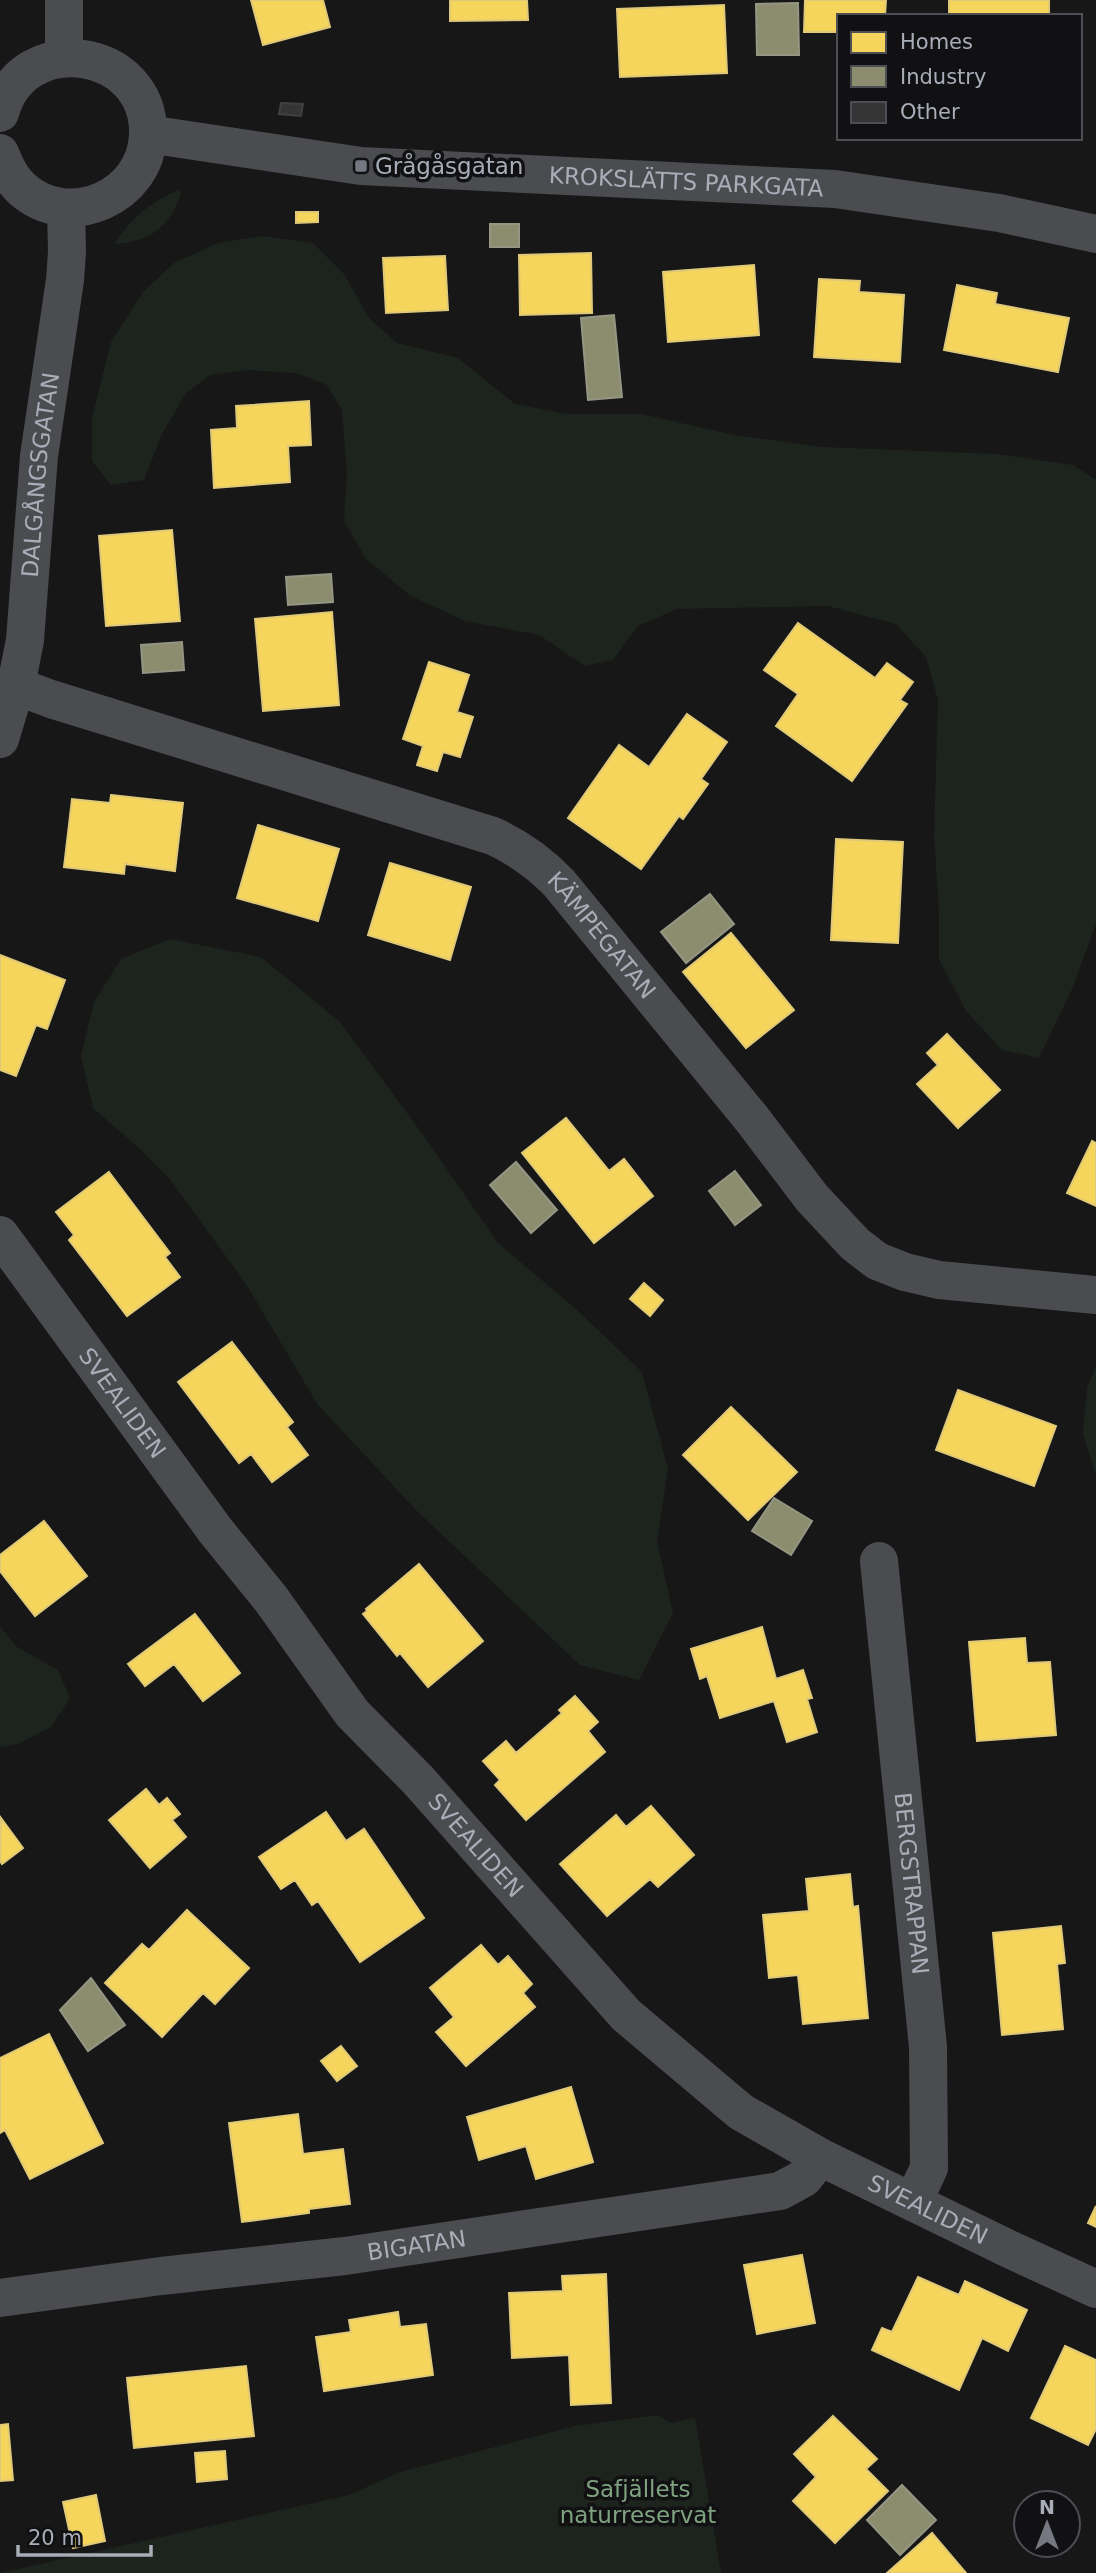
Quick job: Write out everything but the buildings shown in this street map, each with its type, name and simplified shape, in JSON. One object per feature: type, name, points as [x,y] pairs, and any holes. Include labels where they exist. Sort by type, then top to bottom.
[{"type":"street","points":[[64,0],[64,58]]},
{"type":"street","points":[[0,113],[12,87],[26,72],[44,63],[64,58],[85,58],[106,64],[124,77],[137,93],[146,113],[148,134],[145,154],[136,173],[123,189],[96,203],[66,208],[43,202],[22,189],[7,171],[0,153]]},
{"type":"street","name":"KROKSLÄTTS PARKGATA","points":[[148,134],[361,166],[835,189],[999,213],[1096,234]]},
{"type":"street","name":"DALGÅNGSGATAN","points":[[0,739],[16,685],[25,640],[39,456],[65,280],[66,208]]},
{"type":"street","name":"KÄMPEGATAN","points":[[16,685],[51,699],[493,835],[517,847],[541,864],[559,883],[812,1198],[866,1253],[877,1261],[905,1272],[939,1280],[1096,1295]]},
{"type":"street","name":"SVEALIDEN","points":[[0,1235],[352,1713],[418,1780],[626,2015],[741,2112],[820,2157],[1096,2288]]},
{"type":"street","name":"BERGSTRAPPAN","points":[[879,1561],[928,2047],[929,2168],[913,2202]]},
{"type":"street","name":"BIGATAN","points":[[0,2298],[161,2276],[345,2256],[780,2191],[804,2178],[820,2157]]},
{"type":"green space","points":[[179,190],[181,193],[177,205],[165,224],[138,240],[114,244],[142,212]]},
{"type":"green space","points":[[263,236],[313,243],[344,274],[369,318],[397,343],[458,358],[515,404],[567,414],[642,414],[734,435],[822,447],[997,454],[1073,465],[1096,480],[1096,924],[1072,989],[1039,1058],[1002,1050],[966,1011],[939,959],[934,836],[938,700],[926,657],[896,624],[828,606],[677,609],[638,626],[613,660],[585,666],[539,635],[465,621],[411,596],[366,559],[344,521],[347,473],[342,410],[327,385],[296,373],[248,370],[210,375],[186,393],[162,434],[144,480],[111,485],[92,461],[92,418],[111,342],[143,292],[174,263],[218,243]]},
{"type":"green space","points":[[170,939],[261,957],[340,1022],[498,1243],[577,1310],[642,1372],[668,1469],[657,1541],[673,1613],[639,1680],[580,1665],[417,1511],[318,1405],[244,1281],[169,1178],[93,1108],[81,1056],[94,1002],[121,959]]},
{"type":"green space","points":[[1096,1367],[1096,1476],[1083,1434],[1087,1387]]},
{"type":"green space","points":[[0,1627],[17,1647],[58,1670],[70,1698],[51,1727],[18,1744],[0,1747]]},
{"type":"green space","name":"Safjällets naturreservat","points":[[657,2415],[671,2423],[695,2418],[721,2573],[0,2573],[349,2495],[400,2472],[575,2426]]},
{"type":"place","name":"Grågåsgatan","points":[[361,166]]}]
